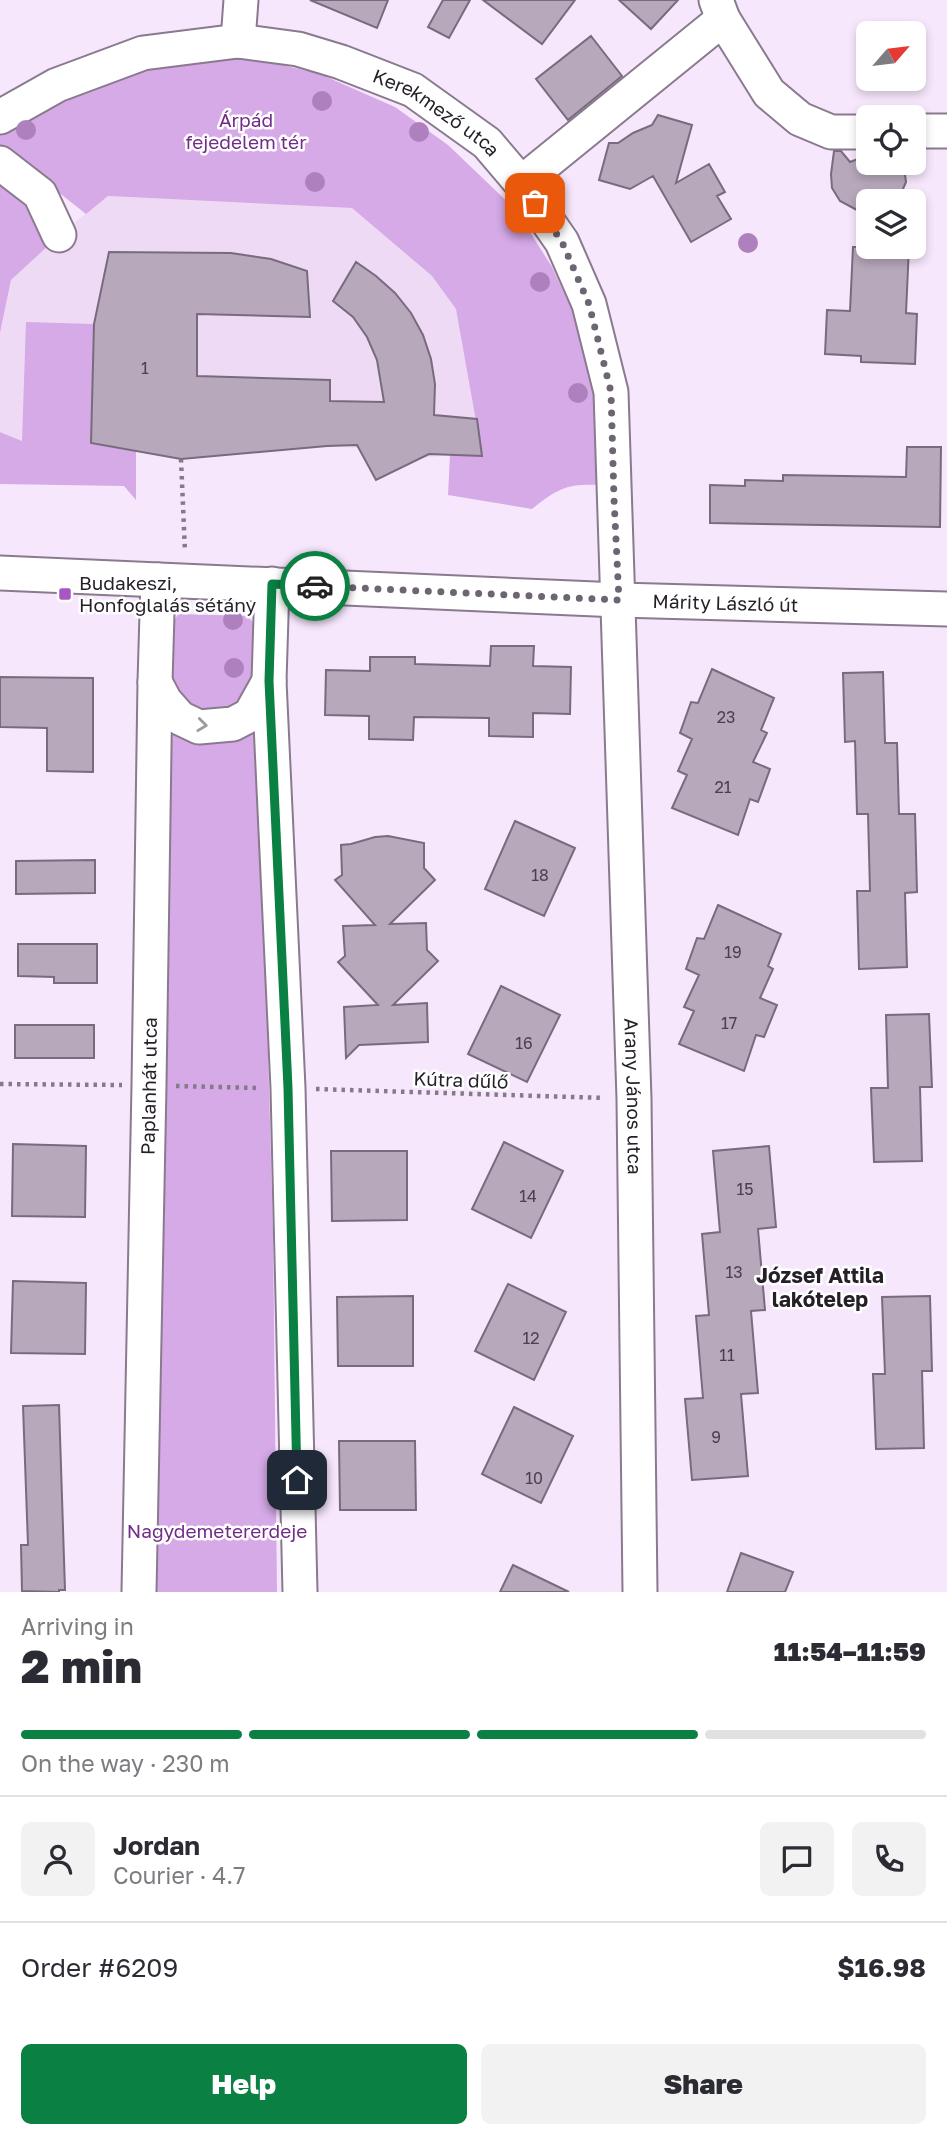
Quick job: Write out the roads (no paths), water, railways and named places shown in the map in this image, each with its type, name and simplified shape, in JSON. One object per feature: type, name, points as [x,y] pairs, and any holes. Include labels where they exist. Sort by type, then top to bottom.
[{"type":"street","points":[[238,41],[241,0]]},
{"type":"street","points":[[521,183],[720,9],[769,93],[800,119],[831,132],[856,132]]},
{"type":"street","name":"Kerekmező utca","points":[[0,117],[57,85],[143,53],[238,41],[298,49],[341,62],[412,90],[487,143],[521,183],[562,242],[589,304],[611,392],[619,600]]},
{"type":"street","points":[[926,131],[947,131]]},
{"type":"street","points":[[0,163],[40,194],[59,235]]},
{"type":"street","name":"Márity László út","points":[[0,573],[619,600],[947,609]]},
{"type":"street","name":"Paplanhát utca","points":[[139,1592],[155,682],[172,580]]},
{"type":"street","points":[[272,584],[269,681],[288,1088],[300,1592]]},
{"type":"street","name":"Arany János utca","points":[[619,600],[634,1099],[640,1592]]},
{"type":"street","points":[[155,682],[165,701],[180,718],[199,727],[233,724],[250,715],[269,681]]},
{"type":"place","name":"Budakeszi, Honfoglalás sétány","points":[[65,594]]},
{"type":"district","name":"József Attila lakótelep","points":[[820,1288]]},
{"type":"park label","name":"Árpád fejedelem tér","points":[[246,131]]},
{"type":"park label","name":"Nagydemetererdeje","points":[[217,1531]]}]
